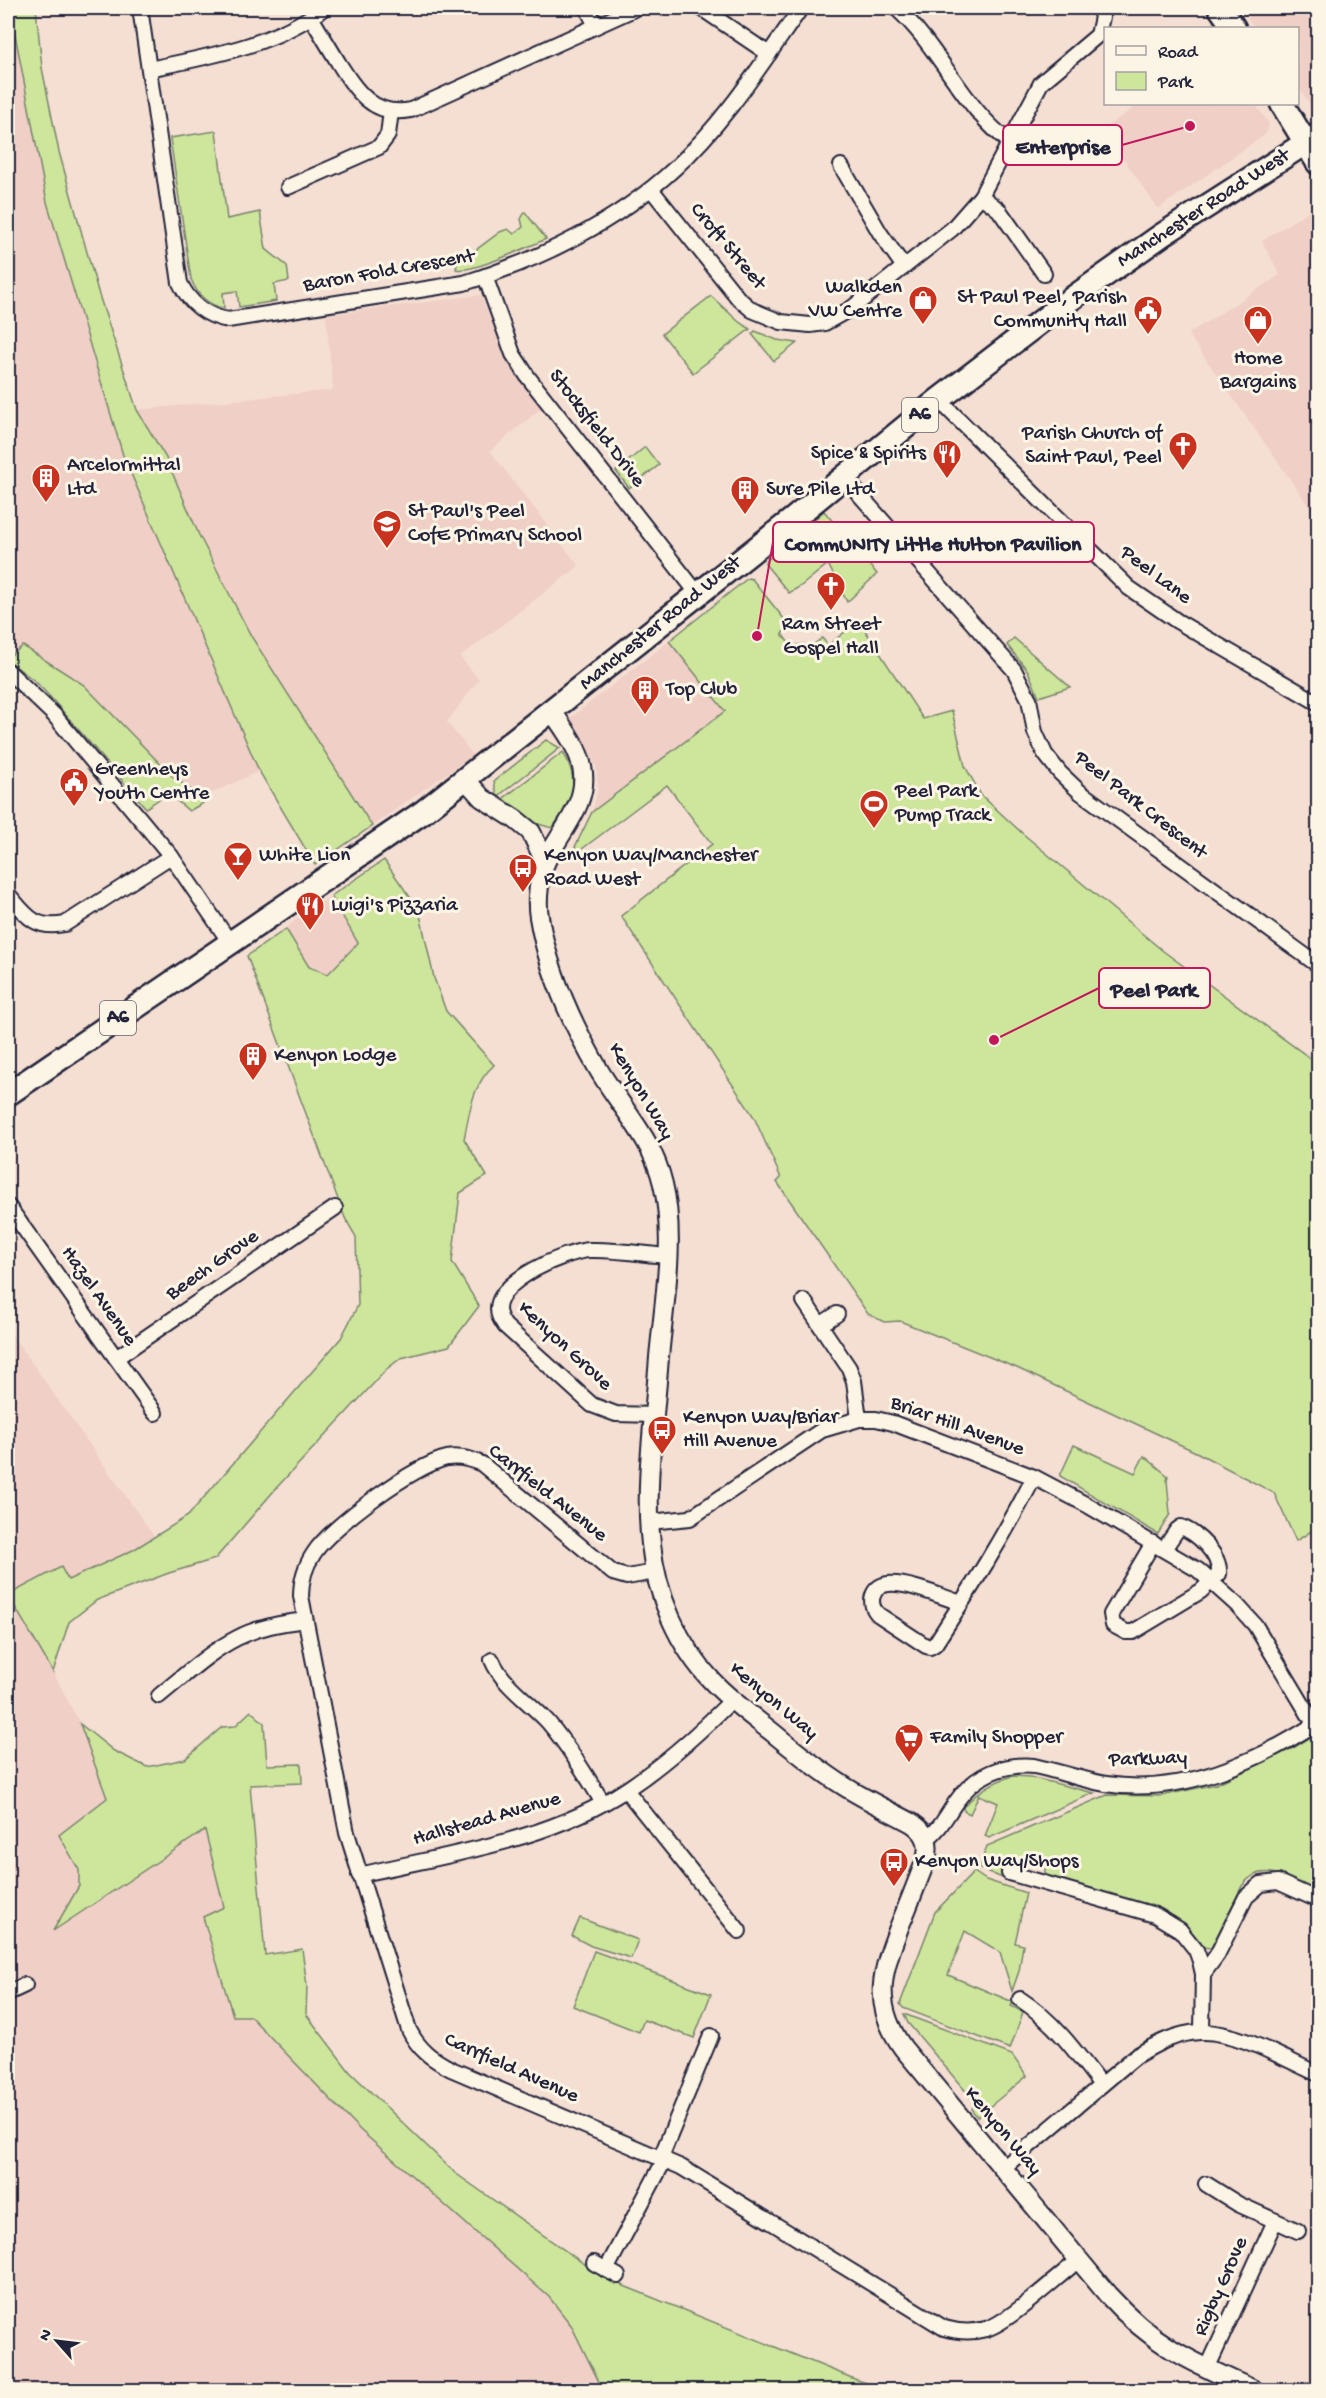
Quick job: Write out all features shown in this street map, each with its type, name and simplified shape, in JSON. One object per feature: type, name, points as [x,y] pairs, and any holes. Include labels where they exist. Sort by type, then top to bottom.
[{"type":"main road","points":[[1220,8],[1233,27]]},
{"type":"main road","points":[[1283,105],[1312,139],[1318,163]]},
{"type":"main road","name":"Manchester Road West","points":[[8,1094],[368,851],[552,711],[939,399],[1089,285],[1162,234],[1312,139]]},
{"type":"street","name":"Baron Fold Crescent","points":[[140,8],[180,283],[191,301],[207,314],[228,320],[444,287],[485,276],[555,247],[597,225],[651,189],[676,168],[714,127],[801,8]]},
{"type":"street","points":[[148,69],[259,43],[324,8]]},
{"type":"street","points":[[587,8],[596,26]]},
{"type":"street","points":[[311,17],[356,90],[374,105],[391,111],[411,110],[636,8]]},
{"type":"street","points":[[701,8],[769,54]]},
{"type":"street","points":[[896,8],[923,35],[988,124],[1010,142]]},
{"type":"street","name":"Croft Street","points":[[651,189],[738,297],[752,310],[781,322],[810,325],[825,323],[838,317],[952,229],[981,196],[1041,83],[1098,34],[1102,17],[1099,8]]},
{"type":"street","points":[[288,187],[379,147],[388,135],[391,111]]},
{"type":"street","points":[[849,170],[880,233],[904,267]]},
{"type":"street","points":[[981,196],[999,210],[1044,274]]},
{"type":"street","points":[[1033,258],[1045,250]]},
{"type":"street","name":"Stocksfield Drive","points":[[485,276],[513,354],[528,377],[698,594]]},
{"type":"street","name":"Peel Lane","points":[[939,399],[1129,588],[1177,621],[1318,703]]},
{"type":"street","name":"Peel Park Crescent","points":[[844,477],[1014,670],[1029,699],[1035,732],[1045,754],[1060,773],[1089,799],[1318,965]]},
{"type":"street","points":[[8,671],[54,715],[171,856],[231,944]]},
{"type":"street","name":"Kenyon Way","points":[[552,711],[572,742],[582,764],[584,779],[582,793],[574,813],[545,862],[538,901],[544,943],[558,984],[584,1042],[602,1075],[640,1131],[654,1158],[665,1196],[667,1256],[649,1522],[655,1572],[665,1605],[697,1663],[732,1700],[831,1777],[924,1832],[927,1839],[926,1860],[886,1964],[882,1985],[884,2012],[891,2030],[903,2048],[1120,2308],[1150,2336],[1184,2358],[1254,2391]]},
{"type":"street","points":[[465,779],[482,798],[531,832],[545,862]]},
{"type":"street","points":[[8,894],[27,916],[39,924],[48,926],[65,924],[171,856]]},
{"type":"street","name":"Hazel Avenue","points":[[8,1206],[155,1413]]},
{"type":"street","name":"Beech Grove","points":[[116,1358],[335,1208]]},
{"type":"street","name":"Kenyon Grove","points":[[655,1415],[616,1414],[592,1405],[505,1326],[499,1317],[498,1306],[507,1288],[551,1260],[562,1256],[589,1250],[667,1256]]},
{"type":"street","points":[[804,1301],[841,1355],[854,1381],[859,1419]]},
{"type":"street","points":[[820,1325],[837,1314]]},
{"type":"street","name":"Briar Hill Avenue","points":[[649,1522],[690,1518],[822,1430],[859,1419],[876,1419],[893,1423],[1034,1478],[1159,1546],[1212,1581],[1255,1625],[1317,1723]]},
{"type":"street","name":"Carrfield Avenue","points":[[655,1572],[627,1577],[613,1573],[482,1464],[456,1457],[445,1458],[426,1467],[386,1498],[323,1541],[314,1552],[301,1586],[305,1620],[340,1804],[359,1875],[408,2030],[416,2045],[431,2059],[452,2069],[663,2158],[697,2176],[936,2324],[953,2330],[974,2331],[996,2325],[1079,2260]]},
{"type":"street","points":[[962,1603],[900,1584],[888,1584],[875,1591],[871,1605],[873,1611],[926,1646],[930,1647],[935,1644],[962,1603],[1016,1513],[1034,1478]]},
{"type":"street","points":[[1181,1527],[1201,1538],[1219,1566],[1219,1574],[1212,1581],[1201,1591],[1133,1632],[1120,1630],[1113,1626],[1111,1614],[1159,1546],[1181,1527]]},
{"type":"street","points":[[159,1696],[214,1652],[239,1637],[274,1624],[305,1620]]},
{"type":"street","points":[[492,1660],[497,1673],[533,1707],[562,1740],[603,1803]]},
{"type":"street","name":"Hallstead Avenue","points":[[359,1875],[484,1846],[548,1828],[603,1803],[626,1790],[683,1747],[732,1700]]},
{"type":"street","name":"Parkway","points":[[927,1839],[941,1826],[955,1803],[972,1783],[1002,1768],[1034,1766],[1106,1784],[1167,1785],[1199,1779],[1232,1767],[1272,1749],[1317,1723]]},
{"type":"street","points":[[626,1790],[733,1913],[739,1931]]},
{"type":"street","points":[[1009,1873],[1034,1873],[1163,1918],[1188,1938],[1200,1961],[1203,1974],[1202,2031]]},
{"type":"street","points":[[1203,1974],[1217,1955],[1246,1897],[1261,1884],[1278,1882],[1318,1900]]},
{"type":"street","points":[[8,1994],[25,1985]]},
{"type":"street","points":[[1020,1999],[1043,2015],[1073,2048],[1101,2085]]},
{"type":"street","points":[[1003,2168],[1136,2056],[1157,2043],[1176,2036],[1202,2031],[1239,2039],[1318,2074]]},
{"type":"street","points":[[606,2270],[663,2158],[711,2036]]},
{"type":"street","points":[[692,2045],[705,2051]]},
{"type":"street","name":"Rigby Grove","points":[[1206,2184],[1238,2204],[1298,2231]]},
{"type":"street","name":"Rigby Grove","points":[[1208,2369],[1275,2221]]},
{"type":"shaded area","points":[[8,8],[10,8],[47,202],[123,455],[259,771],[202,798],[10,656],[8,660]]},
{"type":"shaded area","points":[[1265,8],[1318,8],[1318,108],[1312,107],[1299,88],[1299,27],[1254,27],[1247,18]]},
{"type":"shaded area","points":[[1139,105],[1256,105],[1269,124],[1266,134],[1158,209],[1103,129]]},
{"type":"shaded area","points":[[1318,205],[1318,519],[1188,334],[1280,275],[1262,241]]},
{"type":"shaded area","name":"St Paul's Peel CofE Primary School","points":[[481,295],[504,353],[543,407],[490,451],[579,566],[460,657],[479,679],[447,722],[473,755],[372,826],[251,636],[199,535],[166,458],[137,410],[333,390],[326,315]]},
{"type":"shaded area","points":[[669,641],[725,711],[592,812],[598,789],[596,766],[569,719]]},
{"type":"shaded area","points":[[331,896],[358,944],[328,974],[309,967],[286,929],[295,920]]},
{"type":"shaded area","points":[[8,1329],[154,1536],[133,1550],[68,1580],[60,1567],[8,1595]]},
{"type":"shaded area","points":[[8,1596],[53,1672],[80,1724],[108,1798],[59,1835],[79,1870],[79,1886],[54,1930],[205,1830],[224,1907],[203,1917],[250,2016],[360,2130],[549,2297],[571,2325],[603,2390],[8,2390]]},
{"type":"green space","points":[[10,8],[36,8],[42,68],[59,152],[99,295],[137,410],[166,458],[199,535],[251,636],[372,826],[315,865],[259,771],[123,455],[47,202]]},
{"type":"green space","points":[[216,131],[227,219],[260,212],[266,249],[287,266],[289,281],[274,284],[276,301],[239,307],[237,291],[223,293],[224,308],[218,307],[203,298],[191,279],[170,138]]},
{"type":"green space","points":[[525,212],[546,239],[487,264],[456,269],[457,264],[500,232],[508,229],[514,234],[523,227],[521,219]]},
{"type":"green space","points":[[711,296],[750,329],[693,373],[662,334]]},
{"type":"green space","points":[[755,331],[777,340],[797,343],[774,361],[752,334]]},
{"type":"green space","points":[[645,447],[659,465],[629,488],[616,471]]},
{"type":"green space","points":[[824,511],[877,574],[847,602],[828,564],[789,593],[765,564]]},
{"type":"green space","points":[[748,578],[752,579],[789,625],[782,634],[791,646],[804,644],[808,649],[822,638],[828,645],[859,621],[923,719],[952,711],[965,766],[981,795],[1022,833],[1163,951],[1318,1064],[1318,1527],[1296,1541],[1274,1493],[1198,1453],[1017,1368],[900,1321],[884,1322],[868,1314],[777,1182],[781,1178],[754,1117],[621,916],[712,844],[667,785],[578,852],[575,847],[592,812],[725,711],[669,641]]},
{"type":"green space","points":[[1014,638],[1070,687],[1039,697],[1028,671],[1007,645]]},
{"type":"green space","points":[[23,646],[84,685],[171,775],[202,798],[203,803],[189,811],[168,793],[146,808],[52,699],[36,682],[9,661],[10,656]]},
{"type":"green space","points":[[546,740],[560,748],[497,797],[494,781]]},
{"type":"green space","points":[[563,752],[572,773],[572,791],[565,809],[552,828],[535,823],[500,801]]},
{"type":"green space","points":[[384,860],[419,910],[434,978],[446,1011],[494,1065],[476,1090],[464,1139],[487,1176],[460,1193],[452,1262],[479,1306],[449,1346],[401,1358],[388,1368],[279,1485],[215,1559],[169,1573],[97,1600],[69,1622],[53,1672],[8,1595],[61,1567],[68,1580],[133,1550],[188,1516],[341,1338],[358,1305],[356,1237],[345,1218],[247,956],[286,929],[309,967],[328,974],[358,943],[331,896]]},
{"type":"green space","points":[[1074,1445],[1135,1473],[1144,1456],[1168,1476],[1170,1514],[1158,1534],[1060,1476]]},
{"type":"green space","points":[[251,1711],[264,1723],[267,1765],[301,1764],[302,1783],[250,1785],[265,1955],[302,1949],[307,1986],[306,2014],[350,2072],[455,2173],[583,2263],[624,2286],[857,2380],[890,2390],[603,2390],[571,2325],[549,2297],[360,2130],[250,2016],[233,2016],[203,1917],[224,1907],[205,1830],[53,1931],[79,1886],[79,1870],[59,1835],[107,1798],[80,1724],[114,1751],[147,1767],[185,1759],[222,1727],[235,1726]]},
{"type":"green space","points":[[1318,1732],[1318,1892],[1278,1874],[1259,1873],[1242,1886],[1211,1948],[1202,1947],[1178,1919],[1162,1909],[1049,1878],[1045,1873],[1045,1862],[1030,1859],[1021,1869],[1006,1867],[1002,1878],[979,1868],[987,1846],[1107,1795],[1161,1796],[1216,1784],[1295,1747]]},
{"type":"green space","points":[[1013,1776],[1030,1777],[1094,1793],[989,1838],[985,1836],[998,1803],[979,1795],[970,1814],[964,1811],[963,1807],[985,1788]]},
{"type":"green space","points":[[974,1872],[986,1880],[1026,1893],[1015,1943],[1023,1945],[1019,1971],[1012,1991],[1000,1952],[965,1931],[948,1975],[1013,2002],[1011,2006],[1023,2012],[1010,2049],[903,2008],[900,2004],[935,1912]]},
{"type":"green space","points":[[580,1918],[638,1940],[631,1958],[591,1946],[572,1936]]},
{"type":"green space","points":[[594,1951],[711,1994],[694,2038],[644,2020],[639,2032],[573,2006]]},
{"type":"green space","points":[[904,2014],[1012,2055],[1027,2076],[977,2117],[972,2110],[974,2101],[908,2023]]},
{"type":"place","name":"Enterprise","points":[[1190,126]]},
{"type":"place","name":"Walkden VW Centre","points":[[923,326]]},
{"type":"place","name":"St Paul Peel, Parish Community Hall","points":[[1148,336]]},
{"type":"place","name":"Home Bargains","points":[[1258,346]]},
{"type":"place","name":"Parish Church of Saint Paul, Peel","points":[[1183,472]]},
{"type":"place","name":"Spice & Spirits","points":[[947,480]]},
{"type":"place","name":"Arcelormittal Ltd","points":[[46,504]]},
{"type":"place","name":"Sure Pile Ltd","points":[[745,516]]},
{"type":"place","name":"St Paul's Peel CofE Primary School","points":[[387,550]]},
{"type":"place","name":"Ram Street Gospel Hall","points":[[831,612]]},
{"type":"place","name":"CommUNITY Little Hulton Pavilion","points":[[757,636]]},
{"type":"place","name":"Top Club","points":[[645,716]]},
{"type":"place","name":"Greenheys Youth Centre","points":[[74,808]]},
{"type":"place","name":"Peel Park Pump Track","points":[[874,830]]},
{"type":"place","name":"White Lion","points":[[238,882]]},
{"type":"place","name":"Kenyon Way/Manchester Road West","points":[[523,894]]},
{"type":"place","name":"Luigi's Pizzaria","points":[[310,932]]},
{"type":"place","name":"Peel Park","points":[[994,1040]]},
{"type":"place","name":"Kenyon Lodge","points":[[253,1082]]},
{"type":"place","name":"Kenyon Way/Briar Hill Avenue","points":[[662,1456]]},
{"type":"place","name":"Family Shopper","points":[[909,1764]]},
{"type":"place","name":"Kenyon Way/Shops","points":[[894,1888]]}]
